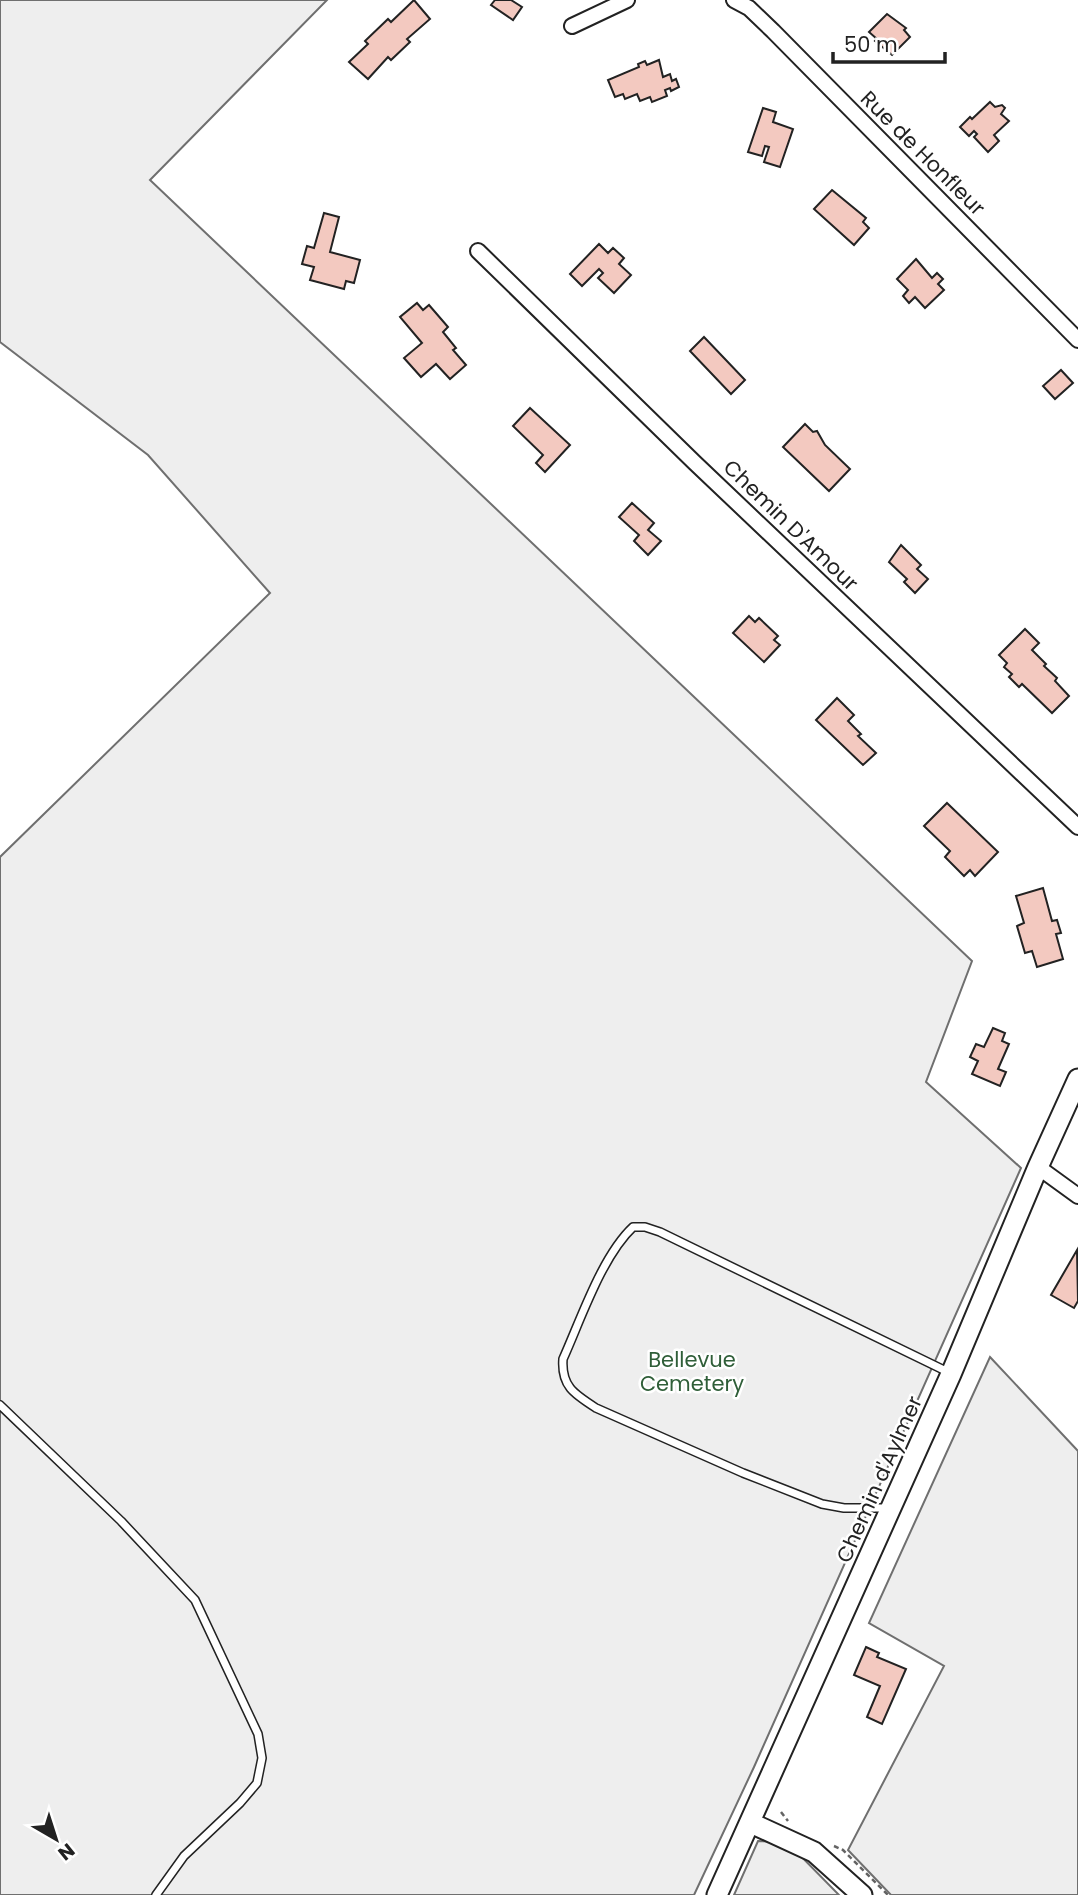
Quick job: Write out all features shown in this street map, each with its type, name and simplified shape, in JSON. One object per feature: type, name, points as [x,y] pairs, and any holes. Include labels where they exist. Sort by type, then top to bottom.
[{"type":"main road","name":"Chemin d'Aylmer","points":[[717,1895],[951,1374],[1078,1079]]},
{"type":"main road","points":[[751,1823],[814,1852],[862,1895]]},
{"type":"street","points":[[572,26],[627,0]]},
{"type":"street","name":"Rue de Honfleur","points":[[734,0],[749,8],[773,31],[1078,340]]},
{"type":"street","name":"Chemin D'Amour","points":[[478,251],[695,463],[1078,827]]},
{"type":"street","points":[[1038,1167],[1078,1196]]},
{"type":"lane","points":[[891,1508],[845,1508],[822,1504],[743,1473],[596,1408],[579,1397],[568,1385],[562,1375],[563,1359],[610,1255],[622,1237],[633,1227],[645,1227],[951,1374]]},
{"type":"lane","points":[[0,1405],[121,1521],[195,1600],[258,1734],[262,1758],[257,1783],[240,1803],[184,1856],[156,1895]]},
{"type":"green space","name":"Bellevue Cemetery","points":[[0,0],[327,0],[150,180],[972,961],[926,1082],[1021,1168],[754,1767],[694,1895],[0,1895],[0,857],[270,593],[148,455],[0,342]]},
{"type":"green space","points":[[990,1357],[1078,1451],[1078,1895],[891,1895],[848,1850],[944,1666],[869,1623]]},
{"type":"green space","points":[[758,1841],[787,1842],[839,1895],[734,1895]]},
{"type":"building","points":[[414,0],[430,19],[407,39],[410,42],[391,60],[388,57],[368,79],[349,62],[368,44],[365,41],[388,19],[391,22]]},
{"type":"building","points":[[495,0],[511,0],[522,7],[513,20],[491,5]]},
{"type":"building","points":[[887,14],[906,28],[904,30],[910,37],[892,55],[875,41],[877,39],[869,32]]},
{"type":"building","points":[[659,60],[663,77],[670,74],[672,81],[676,79],[679,87],[671,91],[670,88],[665,90],[667,96],[652,102],[650,97],[640,101],[637,94],[625,99],[623,94],[615,97],[608,80],[639,67],[638,64],[645,61],[647,65]]},
{"type":"building","points":[[990,102],[995,107],[1002,105],[1005,108],[1001,114],[1009,121],[994,135],[999,141],[988,152],[974,137],[977,134],[974,131],[969,136],[960,127]]},
{"type":"building","points":[[763,108],[776,112],[773,122],[793,129],[780,167],[764,162],[769,147],[765,146],[762,156],[748,152]]},
{"type":"building","points":[[832,190],[866,218],[863,222],[869,228],[854,245],[814,209]]},
{"type":"building","points":[[324,213],[339,217],[330,252],[360,260],[354,283],[346,281],[344,289],[310,280],[314,267],[302,264],[307,246],[314,248]]},
{"type":"building","points":[[599,244],[608,253],[613,248],[624,258],[619,264],[631,275],[614,293],[598,278],[603,273],[599,269],[582,286],[570,274]]},
{"type":"building","points":[[916,259],[932,278],[937,273],[943,279],[938,284],[944,290],[925,308],[915,297],[909,303],[903,296],[908,290],[897,279]]},
{"type":"building","points":[[417,303],[423,310],[429,305],[448,327],[443,332],[466,365],[450,379],[436,364],[421,377],[404,358],[422,343],[400,317]]},
{"type":"building","points":[[704,337],[745,380],[731,394],[690,351]]},
{"type":"building","points":[[1061,370],[1073,383],[1055,399],[1043,386]]},
{"type":"building","points":[[530,408],[570,445],[545,472],[536,463],[543,455],[513,426]]},
{"type":"building","points":[[805,424],[813,432],[817,431],[825,445],[850,469],[829,491],[783,447]]},
{"type":"building","points":[[632,503],[654,523],[648,530],[661,541],[648,555],[634,541],[639,535],[619,517]]},
{"type":"building","points":[[901,545],[921,565],[917,569],[928,579],[915,593],[904,582],[907,579],[889,562]]},
{"type":"building","points":[[749,616],[755,622],[759,618],[778,636],[774,640],[780,645],[764,662],[733,633]]},
{"type":"building","points":[[1025,629],[1039,643],[1032,650],[1046,664],[1044,666],[1057,678],[1055,681],[1069,696],[1052,713],[1022,684],[1019,687],[1009,677],[1012,674],[1004,667],[1007,663],[999,655]]},
{"type":"building","points":[[837,698],[854,715],[848,721],[861,734],[858,736],[876,753],[863,765],[816,720]]},
{"type":"building","points":[[947,803],[998,852],[975,876],[970,870],[964,876],[945,857],[950,851],[924,826]]},
{"type":"building","points":[[1043,888],[1052,921],[1057,920],[1061,933],[1056,934],[1063,959],[1037,967],[1032,951],[1025,953],[1017,926],[1024,923],[1016,896]]},
{"type":"building","points":[[993,1028],[1005,1033],[1002,1041],[1009,1044],[998,1069],[1006,1072],[1000,1086],[972,1074],[978,1061],[970,1057],[976,1044],[984,1047]]},
{"type":"building","points":[[1077,1250],[1078,1301],[1074,1308],[1051,1295]]},
{"type":"building","points":[[866,1647],[879,1653],[877,1657],[906,1669],[882,1724],[867,1717],[880,1686],[854,1675]]}]
